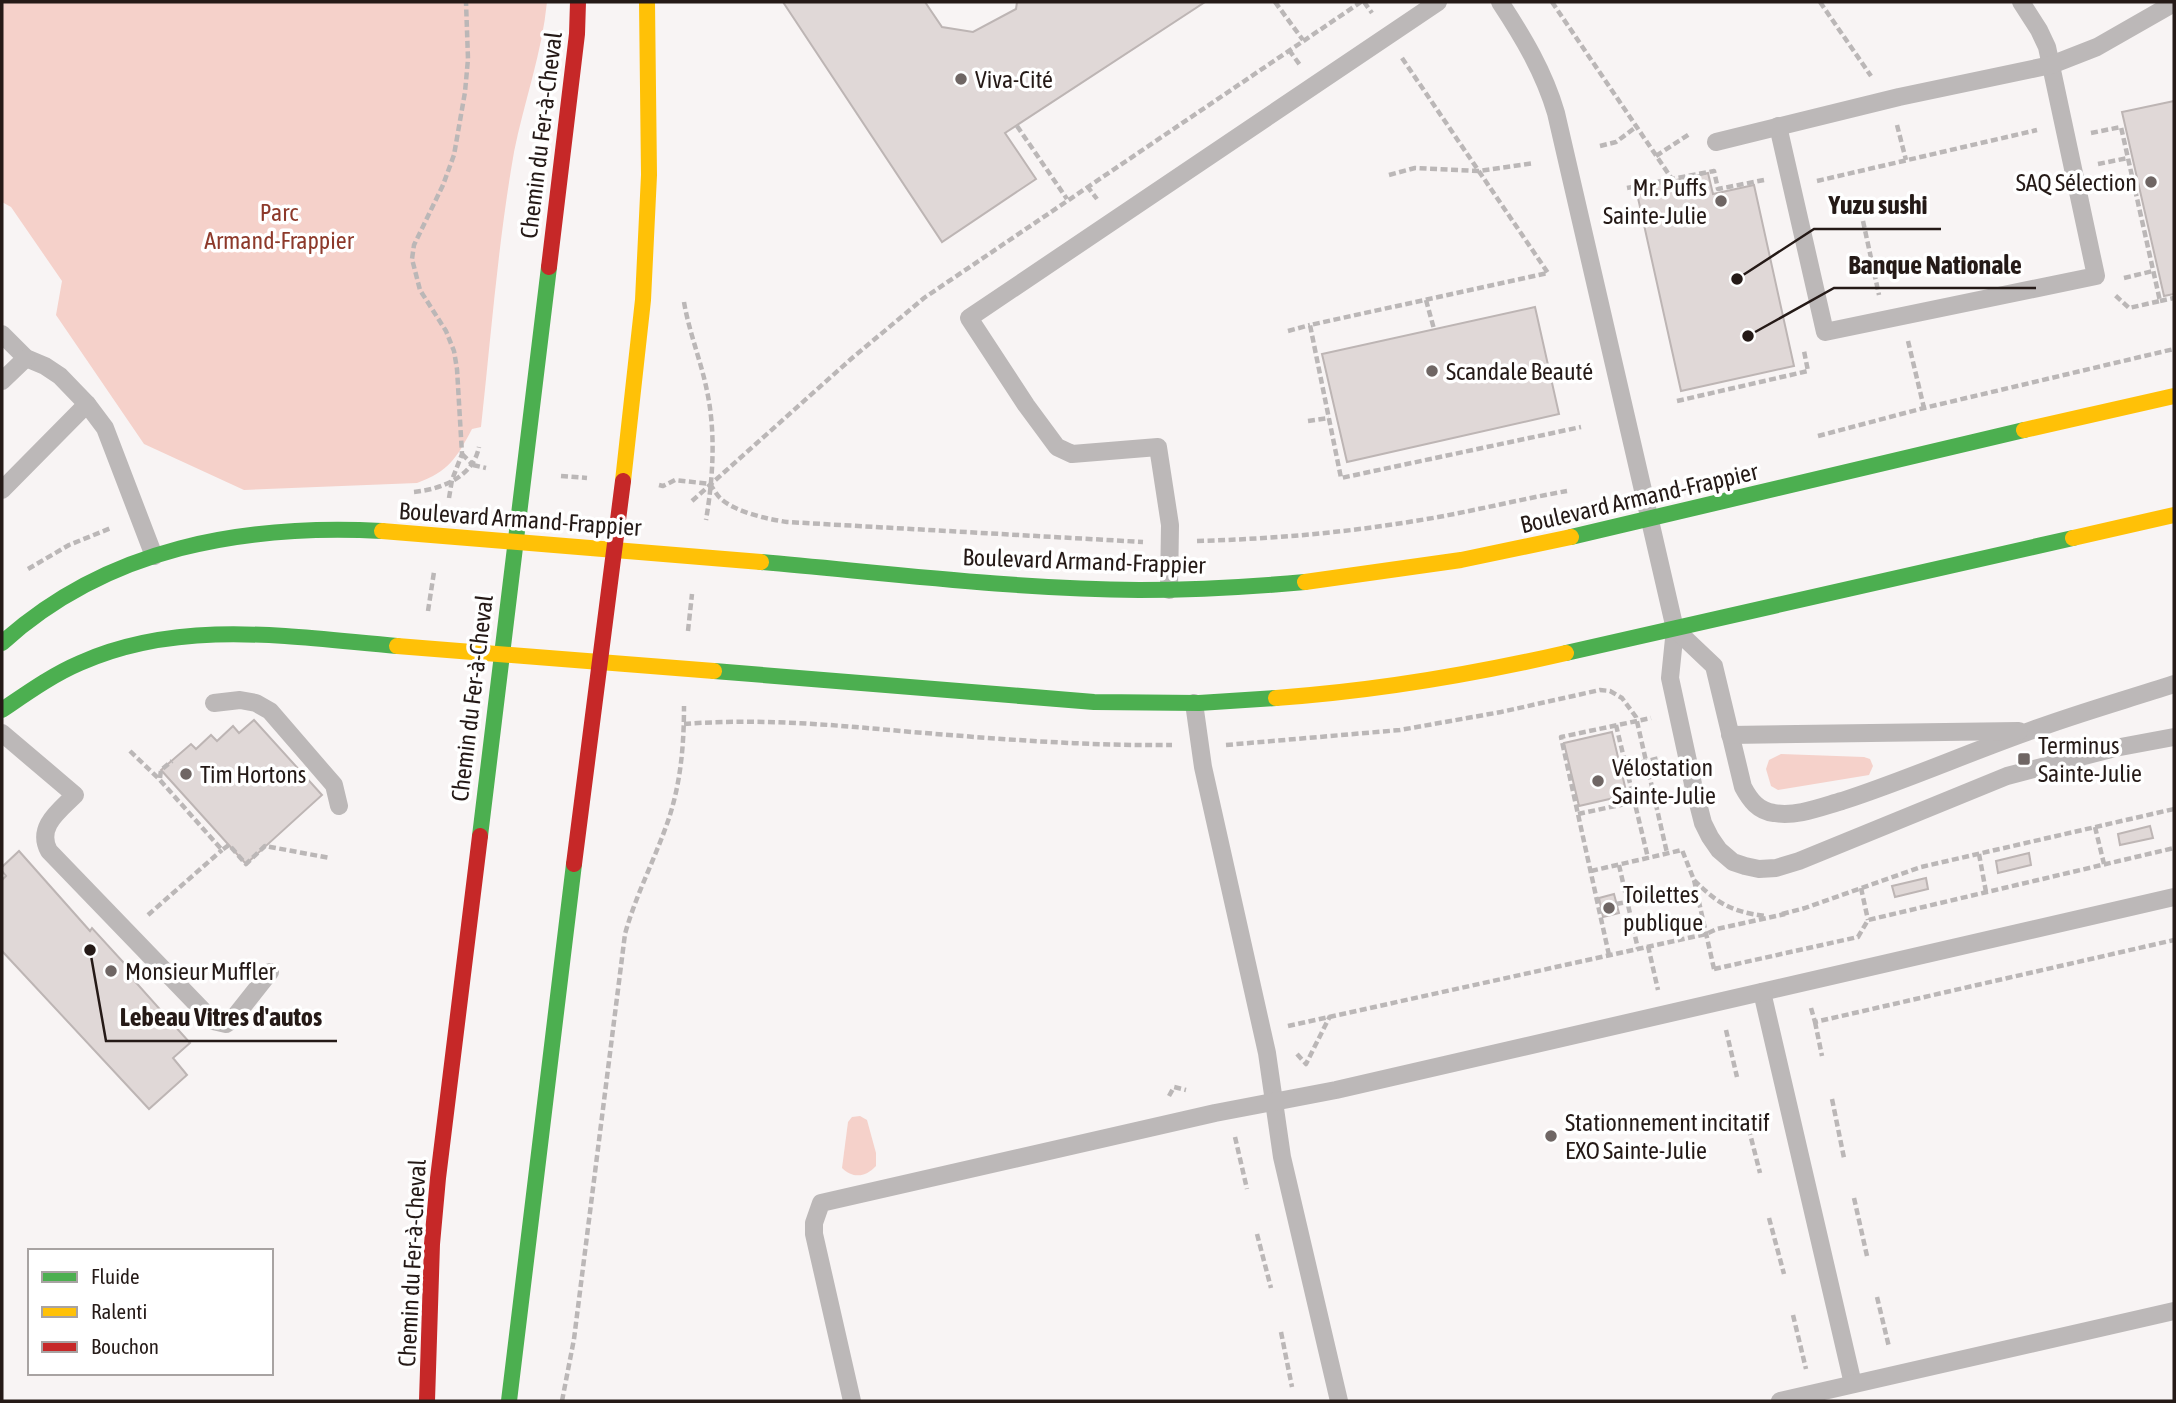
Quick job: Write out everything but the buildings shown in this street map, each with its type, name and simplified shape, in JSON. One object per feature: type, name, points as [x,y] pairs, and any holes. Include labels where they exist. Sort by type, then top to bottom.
[{"type":"street","name":"Chemin du Fer-à-Cheval","points":[[428,1401],[432,1244],[438,1178],[577,34],[578,2]]},
{"type":"street","points":[[509,1401],[643,300],[649,175],[647,2]]},
{"type":"street","name":"Boulevard Armand-Frappier","points":[[2,643],[19,625],[83,587],[154,556],[221,538],[286,530],[360,530],[514,540],[995,582],[1118,590],[1297,584],[1431,565],[1578,537],[2174,396]]},
{"type":"street","points":[[2,710],[55,675],[93,656],[129,645],[194,634],[252,634],[1081,701],[1194,703],[1290,698],[1427,682],[1509,667],[2174,515]]},
{"type":"lane","points":[[1169,590],[1170,525],[1158,447],[1072,454],[1057,447],[969,318],[1438,2]]},
{"type":"lane","points":[[1500,2],[1532,54],[1551,96],[1675,629],[1670,678],[1703,823],[1719,850],[1733,862],[1745,866],[1776,868],[2007,776],[2115,748],[2174,737]]},
{"type":"lane","points":[[1778,126],[1825,332],[2096,276],[2051,65],[2039,30],[2021,2]]},
{"type":"lane","points":[[1716,142],[2051,65],[2098,47],[2174,3]]},
{"type":"lane","points":[[2,334],[26,358],[60,376],[105,428],[154,556]]},
{"type":"lane","points":[[2,382],[26,358]]},
{"type":"lane","points":[[2,490],[87,404]]},
{"type":"lane","points":[[1675,629],[1714,667],[1743,787],[1751,802],[1764,810],[1787,814],[1874,790],[2029,731],[2174,684]]},
{"type":"lane","points":[[215,703],[240,700],[256,703],[270,711],[334,785],[339,806]]},
{"type":"lane","points":[[1194,703],[1201,755],[1267,1053],[1282,1157],[1339,1401]]},
{"type":"lane","points":[[1730,735],[2029,731]]},
{"type":"lane","points":[[2,733],[75,795],[46,827],[44,836],[49,851],[213,1021],[226,1024],[232,1020],[271,972]]},
{"type":"lane","points":[[852,1401],[814,1234],[814,1223],[821,1203],[1214,1113],[1359,1085],[2174,897]]},
{"type":"lane","points":[[1762,992],[1853,1384]]},
{"type":"lane","points":[[1780,1401],[2174,1311]]},
{"type":"path","points":[[450,494],[452,480],[462,454],[454,351],[446,331],[420,290],[412,259],[414,245],[443,185],[454,155],[468,59],[466,2]]},
{"type":"path","points":[[1275,2],[1303,41]]},
{"type":"path","points":[[692,502],[851,359],[924,298],[1361,2]]},
{"type":"path","points":[[1552,2],[1672,179]]},
{"type":"path","points":[[1820,2],[1874,80]]},
{"type":"path","points":[[1289,50],[1303,69]]},
{"type":"path","points":[[1289,331],[1548,273],[1400,56]]},
{"type":"path","points":[[1895,118],[1906,160]]},
{"type":"path","points":[[1017,126],[1067,200]]},
{"type":"path","points":[[1600,146],[1616,142],[1636,127]]},
{"type":"path","points":[[2084,134],[2121,127],[2136,184],[2160,301]]},
{"type":"path","points":[[1813,181],[2041,129]]},
{"type":"path","points":[[1656,156],[1695,130]]},
{"type":"path","points":[[1389,174],[1415,168],[1479,171],[1534,163]]},
{"type":"path","points":[[1626,188],[1714,171],[1718,190],[1765,180],[1767,191]]},
{"type":"path","points":[[1863,221],[1884,320]]},
{"type":"path","points":[[2114,280],[2153,271]]},
{"type":"path","points":[[683,297],[707,393],[711,421],[710,484],[706,520],[697,526]]},
{"type":"path","points":[[2129,308],[2174,298]]},
{"type":"path","points":[[1426,300],[1434,329]]},
{"type":"path","points":[[1310,325],[1340,478],[1581,427]]},
{"type":"path","points":[[1677,401],[1808,371],[1801,339]]},
{"type":"path","points":[[1808,439],[1924,408],[2174,349]]},
{"type":"path","points":[[1914,368],[1924,408]]},
{"type":"path","points":[[1308,421],[1329,418]]},
{"type":"path","points":[[462,454],[473,465],[479,447]]},
{"type":"path","name":"Boulevard Armand-Frappier","points":[[452,480],[473,465]]},
{"type":"path","name":"Boulevard Armand-Frappier","points":[[663,486],[674,480],[710,484],[720,498],[767,520],[1057,539],[1154,542]]},
{"type":"path","name":"Boulevard Armand-Frappier","points":[[1184,541],[1239,541],[1326,534],[1418,521],[1567,491]]},
{"type":"path","points":[[428,608],[435,569]]},
{"type":"path","points":[[688,637],[690,614]]},
{"type":"path","points":[[1600,690],[1610,691],[1622,698],[1637,721],[1667,853]]},
{"type":"path","points":[[562,1401],[574,1339],[625,934],[676,792],[684,743],[684,709]]},
{"type":"path","points":[[1609,955],[1561,737],[1651,718]]},
{"type":"path","points":[[684,724],[765,720],[1045,742],[1156,745]]},
{"type":"path","points":[[1616,725],[1623,766],[1648,858]]},
{"type":"path","points":[[130,751],[159,779],[222,850]]},
{"type":"path","points":[[1623,766],[1662,758]]},
{"type":"path","points":[[159,779],[161,771],[172,761]]},
{"type":"path","points":[[1578,814],[1670,795]]},
{"type":"path","points":[[1288,1026],[1706,934],[1717,929],[1785,914],[1914,869],[2174,809]]},
{"type":"path","points":[[2095,827],[2105,864]]},
{"type":"path","points":[[128,933],[229,845],[246,864],[265,846],[330,858]]},
{"type":"path","points":[[1868,920],[2174,848]]},
{"type":"path","points":[[1591,871],[1682,850],[1694,880],[1715,977]]},
{"type":"path","points":[[1979,854],[1986,892]]},
{"type":"path","points":[[1619,864],[1638,949]]},
{"type":"path","points":[[1694,880],[1727,908],[1757,915],[1785,914]]},
{"type":"path","points":[[1714,968],[1858,937],[1868,920],[1861,888]]},
{"type":"path","points":[[1616,904],[1627,902]]},
{"type":"path","points":[[1815,1022],[2174,940]]},
{"type":"path","points":[[1648,946],[1658,992]]},
{"type":"path","points":[[1810,1003],[1822,1056]]},
{"type":"path","points":[[1306,1064],[1330,1016]]},
{"type":"path","points":[[1726,1030],[1737,1077]]},
{"type":"path","points":[[1832,1099],[1844,1158]]},
{"type":"path","points":[[1746,1118],[1760,1173]]},
{"type":"path","points":[[1234,1132],[1247,1189]]},
{"type":"path","points":[[1854,1198],[1867,1256]]},
{"type":"path","points":[[1769,1218],[1783,1274]]},
{"type":"path","points":[[1257,1234],[1270,1288]]},
{"type":"path","points":[[1877,1297],[1892,1355]]},
{"type":"path","points":[[1793,1315],[1807,1373]]},
{"type":"path","points":[[1281,1332],[1292,1387]]},
{"type":"green space","name":"Parc Armand-Frappier","points":[[2,2],[547,2],[508,186],[481,427],[472,429],[444,469],[417,483],[244,490],[144,444],[56,315],[62,281],[11,207],[2,202]]},
{"type":"green space","points":[[1781,754],[1864,757],[1870,759],[1873,766],[1869,775],[1778,790],[1771,786],[1766,769],[1769,760]]},
{"type":"green space","points":[[860,1116],[867,1120],[876,1153],[876,1166],[864,1174],[855,1175],[842,1168],[848,1122],[852,1117]]},
{"type":"traffic: fast","points":[[480,836],[549,267]]},
{"type":"traffic: fast","points":[[1571,537],[2024,430]]},
{"type":"traffic: fast","points":[[2,643],[43,610],[87,584],[132,564],[180,548],[279,532],[382,531]]},
{"type":"traffic: fast","points":[[1566,653],[2073,538]]},
{"type":"traffic: fast","points":[[761,562],[950,580],[1092,589],[1202,589],[1305,582]]},
{"type":"traffic: fast","points":[[2,710],[80,663],[118,649],[157,640],[237,634],[397,646]]},
{"type":"traffic: fast","points":[[714,671],[1094,702],[1199,703],[1276,698]]},
{"type":"traffic: fast","points":[[509,1401],[574,864]]},
{"type":"traffic: slow","points":[[623,481],[643,300],[649,175],[647,2]]},
{"type":"traffic: slow","points":[[2024,430],[2174,396]]},
{"type":"traffic: slow","points":[[2073,538],[2174,515]]},
{"type":"traffic: slow","points":[[382,531],[761,562]]},
{"type":"traffic: slow","points":[[1305,582],[1461,560],[1571,537]]},
{"type":"traffic: slow","points":[[397,646],[714,671]]},
{"type":"traffic: slow","points":[[1276,698],[1422,681],[1566,653]]},
{"type":"traffic: jam","points":[[549,267],[577,34],[578,2]]},
{"type":"traffic: jam","points":[[574,864],[623,481]]},
{"type":"traffic: jam","points":[[427,1401],[432,1244],[438,1178],[480,836]]},
{"type":"place","name":"Viva-Cité","points":[[961,79]]},
{"type":"place","name":"SAQ Sélection","points":[[2151,182]]},
{"type":"place","name":"Mr. Puffs Sainte-Julie","points":[[1721,201]]},
{"type":"place","name":"Yuzu sushi","points":[[1737,279]]},
{"type":"place","name":"Banque Nationale","points":[[1748,336]]},
{"type":"place","name":"Scandale Beauté","points":[[1432,371]]},
{"type":"place","name":"Terminus Sainte-Julie","points":[[2024,759]]},
{"type":"place","name":"Tim Hortons","points":[[186,774]]},
{"type":"place","name":"Vélostation Sainte-Julie","points":[[1598,781]]},
{"type":"place","name":"Toilettes publique","points":[[1609,908]]},
{"type":"place","name":"Lebeau Vitres d'autos","points":[[90,950]]},
{"type":"place","name":"Monsieur Muffler","points":[[111,971]]},
{"type":"place","name":"Stationnement incitatif EXO Sainte-Julie","points":[[1551,1136]]}]
